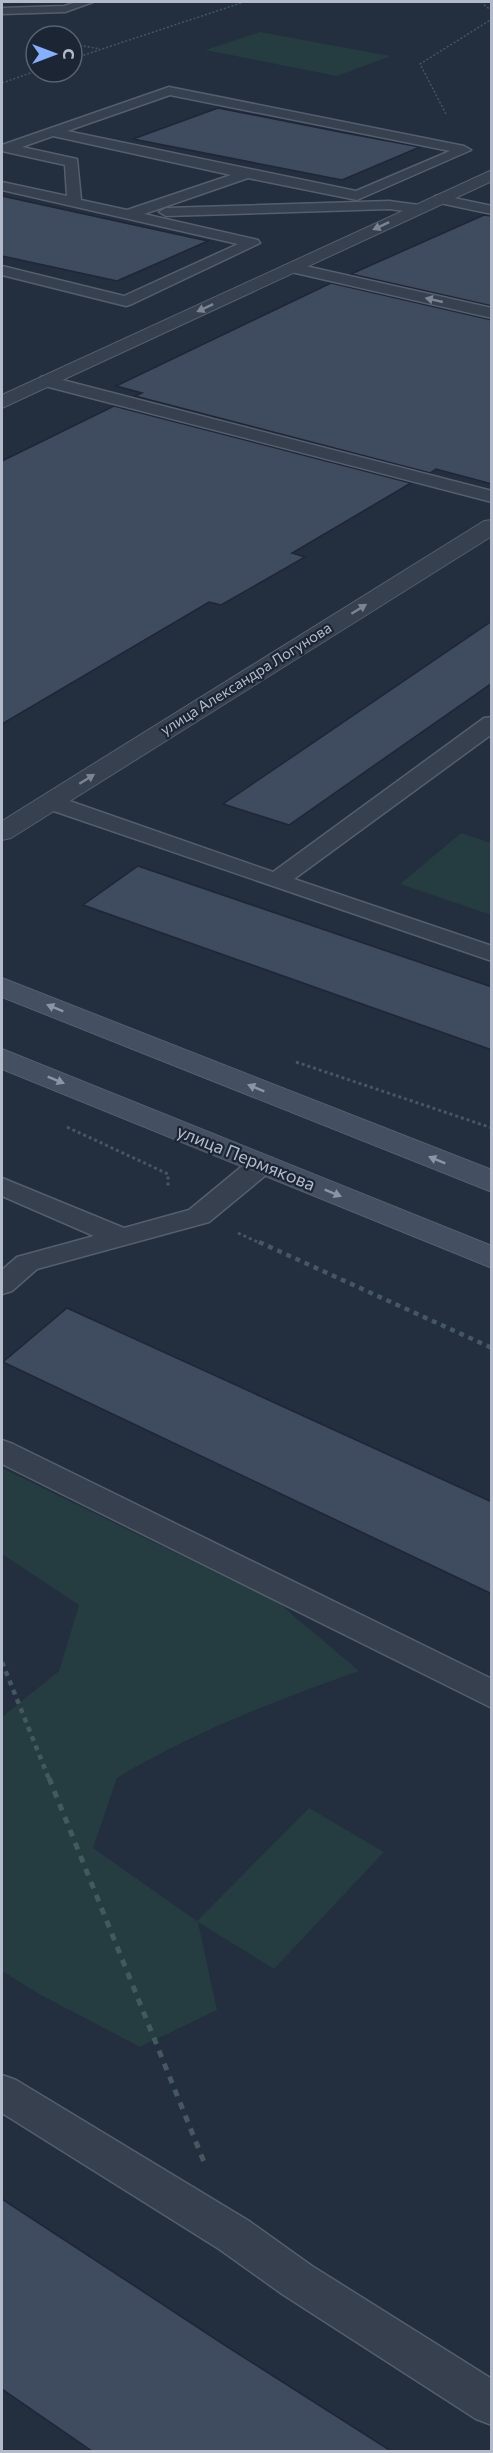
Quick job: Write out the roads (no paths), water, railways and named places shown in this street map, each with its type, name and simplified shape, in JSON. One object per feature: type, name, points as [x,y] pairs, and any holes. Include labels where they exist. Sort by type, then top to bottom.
[{"type":"main road","points":[[2,987],[492,1182]]},
{"type":"main road","name":"улица Пермякова","points":[[2,1058],[492,1258]]},
{"type":"street","points":[[2,402],[492,175]]},
{"type":"street","name":"улица Александра Логунова","points":[[2,832],[492,526]]},
{"type":"lane","points":[[2,11],[65,9],[87,2]]},
{"type":"lane","points":[[3,26],[15,11]]},
{"type":"lane","points":[[74,202],[72,162],[7,148],[169,91],[464,150],[357,196]]},
{"type":"lane","points":[[52,132],[357,196],[389,205],[419,209]]},
{"type":"lane","points":[[10,165],[37,154]]},
{"type":"lane","points":[[128,213],[247,174]]},
{"type":"lane","points":[[2,186],[253,243],[126,301],[2,271]]},
{"type":"lane","points":[[440,199],[492,210]]},
{"type":"lane","points":[[128,213],[389,205]]},
{"type":"lane","points":[[292,268],[492,313]]},
{"type":"lane","points":[[47,381],[492,497]]},
{"type":"lane","points":[[276,880],[492,723]]},
{"type":"lane","points":[[50,802],[492,954]]},
{"type":"lane","points":[[2,1285],[27,1263],[199,1216],[262,1164]]},
{"type":"lane","points":[[2,1186],[122,1237]]},
{"type":"lane","points":[[2,1451],[492,1695]]},
{"type":"lane","points":[[2,2092],[234,2235],[297,2280],[492,2404]]}]
